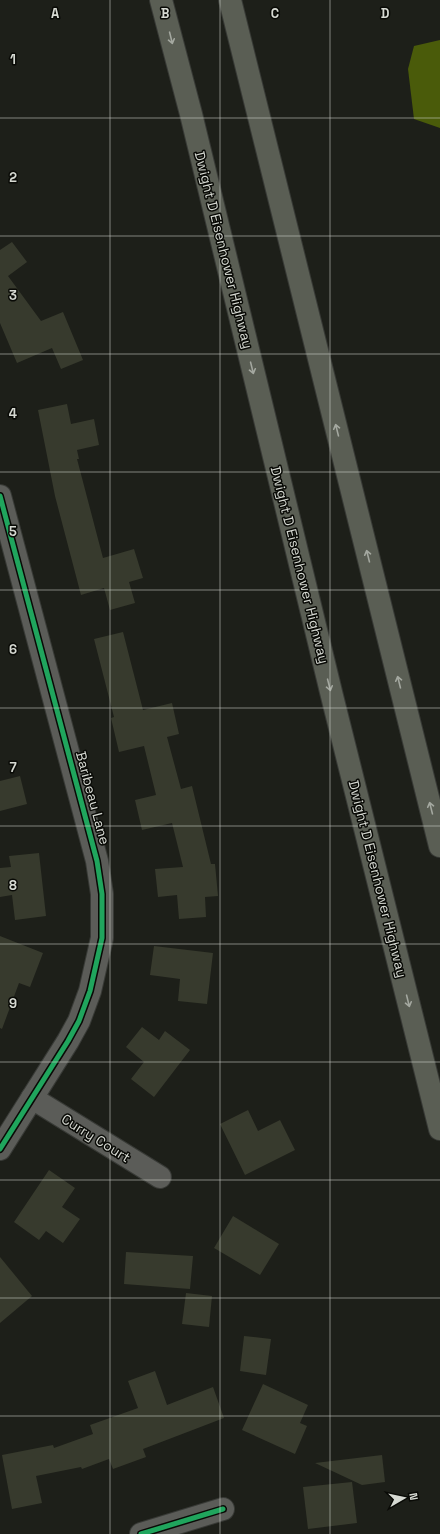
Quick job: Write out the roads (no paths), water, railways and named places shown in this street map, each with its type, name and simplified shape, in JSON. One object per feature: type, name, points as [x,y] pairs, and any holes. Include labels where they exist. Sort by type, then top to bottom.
[{"type":"highway","name":"Dwight D Eisenhower Highway","points":[[162,0],[332,696],[440,1129]]},
{"type":"highway","points":[[230,0],[440,846]]},
{"type":"street","name":"Baribeau Lane","points":[[0,496],[97,861],[102,894],[102,938],[90,991],[79,1022],[0,1149]]},
{"type":"street","name":"Curry Court","points":[[32,1098],[160,1177]]},
{"type":"street","points":[[141,1534],[223,1509]]}]
